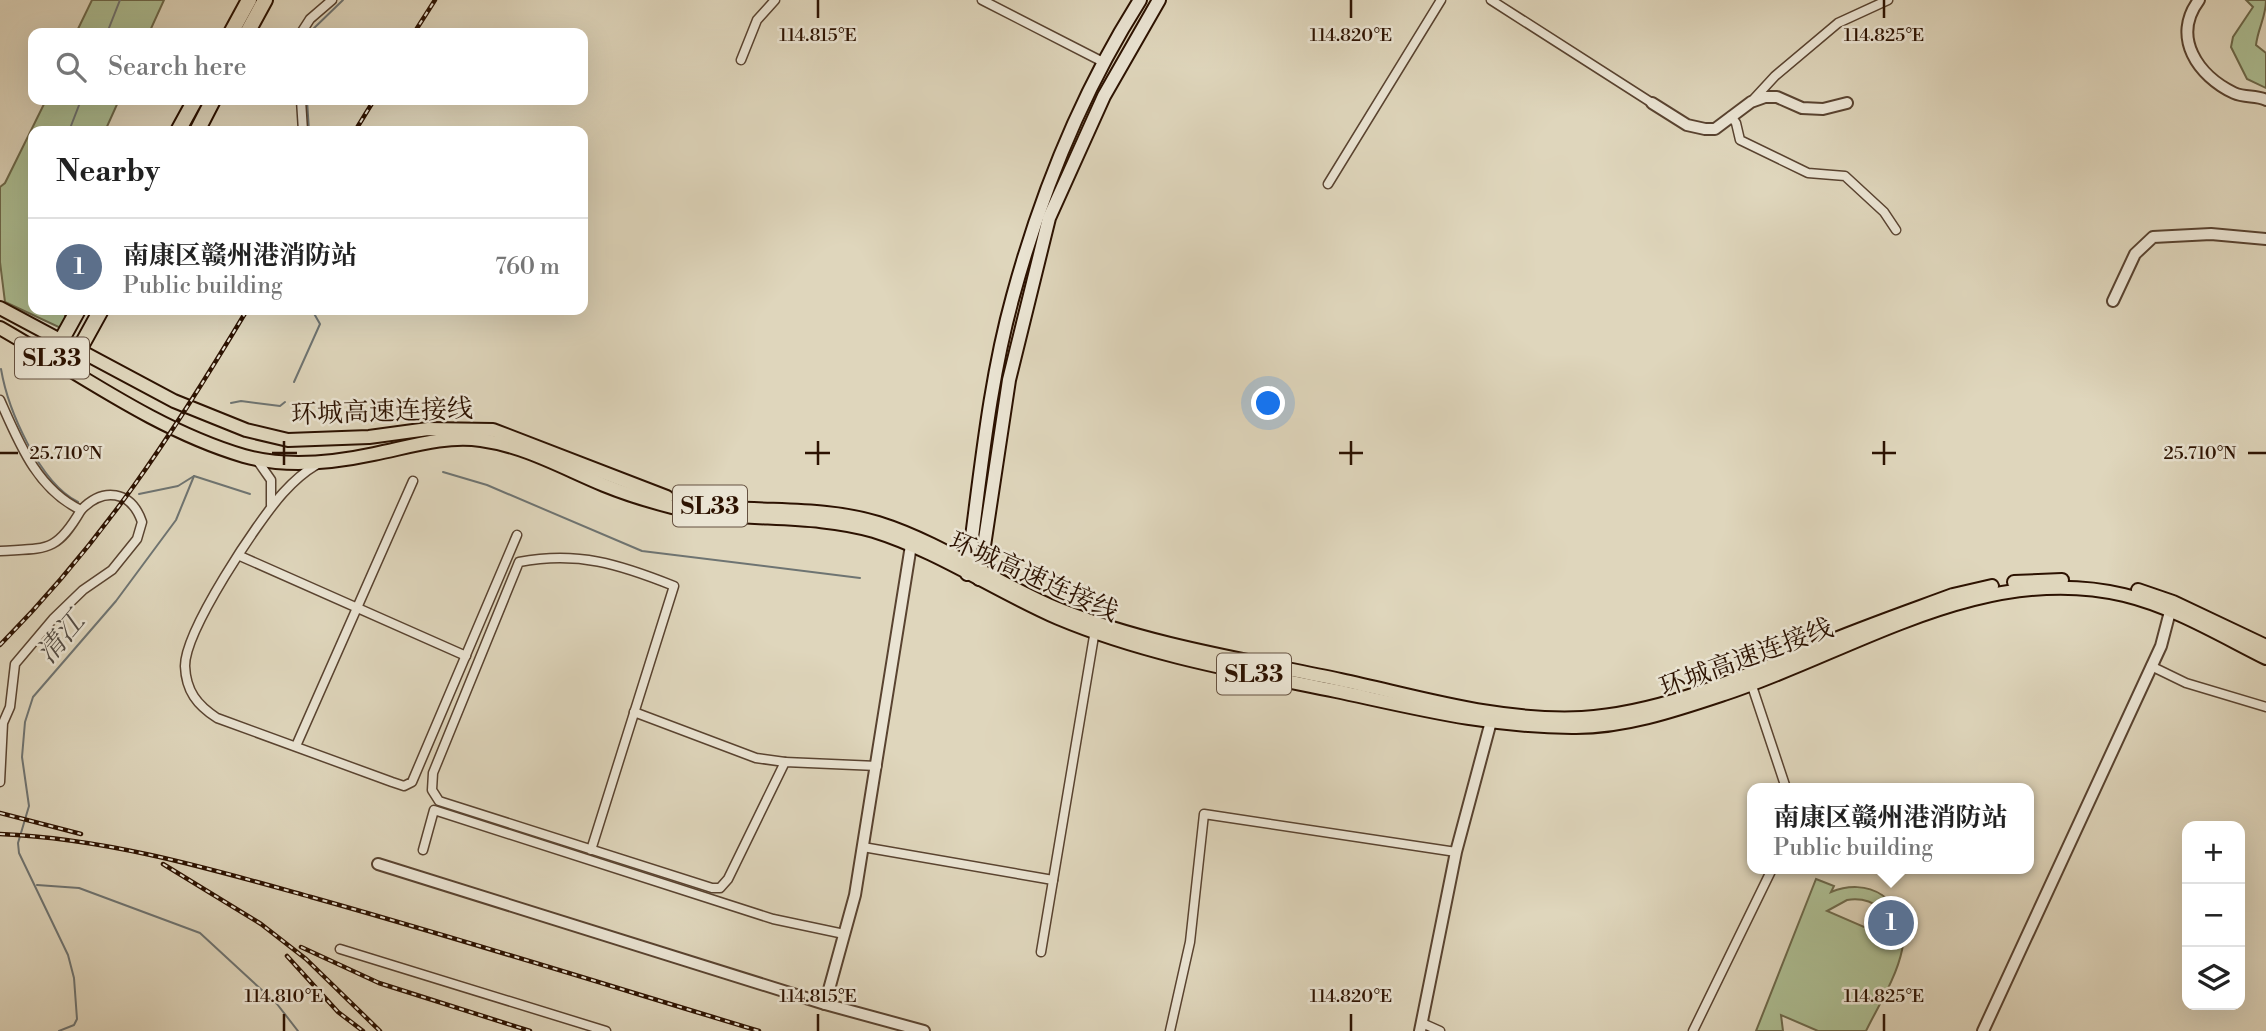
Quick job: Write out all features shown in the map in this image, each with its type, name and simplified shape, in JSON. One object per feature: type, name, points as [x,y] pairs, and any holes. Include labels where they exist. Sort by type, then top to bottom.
[{"type":"highway","points":[[234,28],[249,0]]},
{"type":"highway","points":[[250,28],[265,0]]},
{"type":"highway","points":[[181,126],[192,105]]},
{"type":"highway","points":[[200,126],[210,105]]},
{"type":"highway","points":[[52,357],[75,315]]},
{"type":"highway","points":[[69,368],[98,315]]},
{"type":"main road","points":[[974,572],[1012,299],[1040,204],[1105,63],[1140,0]]},
{"type":"main road","points":[[974,572],[1009,380],[1049,218],[1104,96],[1158,0]]},
{"type":"main road","name":"环城高速连接线","points":[[0,308],[174,401],[246,430],[300,440],[369,437],[428,429],[493,430],[670,498],[715,508],[832,513],[877,523],[974,572],[1096,625],[1492,718],[1581,718],[1620,713],[1750,680],[1953,595],[2034,579],[2080,580],[2118,585],[2266,646]]},
{"type":"main road","name":"环城高速连接线","points":[[0,328],[162,422],[250,457],[318,463],[428,442],[481,440],[531,452],[607,486],[667,506],[712,516],[828,521],[911,541]]},
{"type":"main road","name":"环城高速连接线","points":[[2171,606],[2266,658]]},
{"type":"street","points":[[304,28],[310,19],[332,0]]},
{"type":"street","points":[[741,60],[757,20],[775,0]]},
{"type":"street","points":[[982,0],[1105,63]]},
{"type":"street","points":[[1328,184],[1441,0]]},
{"type":"street","points":[[1491,0],[1687,125],[1698,129],[1715,129],[1751,102],[1775,76],[1838,23],[1888,0]]},
{"type":"street","points":[[2199,0],[2185,29],[2185,38],[2194,58],[2208,75],[2227,89],[2238,95],[2266,100]]},
{"type":"street","points":[[1751,102],[1777,97],[1802,108],[1822,109],[1847,103]]},
{"type":"street","points":[[301,105],[303,126]]},
{"type":"street","points":[[1731,116],[1740,140],[1749,147],[1808,173],[1845,176],[1884,212],[1896,230]]},
{"type":"street","points":[[2113,301],[2135,254],[2153,237],[2211,234],[2266,239]]},
{"type":"street","points":[[0,400],[40,477],[54,493],[81,510]]},
{"type":"street","points":[[250,457],[265,468],[272,486],[268,513]]},
{"type":"street","points":[[318,463],[292,484],[268,513],[204,615],[188,649],[185,665],[189,687],[197,705],[217,718],[391,782],[404,786],[412,782],[517,536]]},
{"type":"street","points":[[296,746],[414,481]]},
{"type":"street","points":[[0,551],[52,546],[71,527],[81,510],[102,494],[113,494],[139,512],[141,530],[112,570],[83,590],[53,619],[15,664],[10,707],[3,723],[0,782]]},
{"type":"street","points":[[825,1003],[844,934],[863,847],[911,541]]},
{"type":"street","points":[[240,556],[466,656]]},
{"type":"street","points":[[592,850],[674,586],[628,567],[570,556],[519,562],[433,773],[432,790],[439,801],[592,850],[712,888],[720,888],[728,879],[785,762]]},
{"type":"street","points":[[1983,1031],[2161,646],[2171,606]]},
{"type":"street","points":[[1041,952],[1096,625]]},
{"type":"street","points":[[2151,666],[2186,683],[2266,707]]},
{"type":"street","points":[[1750,680],[1784,783]]},
{"type":"street","points":[[635,712],[757,758],[785,762],[877,766]]},
{"type":"street","points":[[1440,1031],[1421,1027],[1456,852],[1492,718]]},
{"type":"street","points":[[423,850],[434,810],[773,919],[844,934]]},
{"type":"street","points":[[1170,1031],[1190,942],[1204,814],[1456,852]]},
{"type":"street","points":[[863,847],[1053,880]]},
{"type":"street","points":[[378,864],[825,1003],[924,1031]]},
{"type":"street","points":[[1693,1031],[1770,874]]},
{"type":"street","points":[[340,949],[606,1031]]},
{"type":"green space","points":[[92,0],[164,0],[151,28],[78,28]]},
{"type":"green space","points":[[2246,0],[2266,0],[2256,45],[2266,53],[2266,88],[2247,79],[2231,47],[2233,37],[2253,7]]},
{"type":"green space","points":[[44,105],[117,105],[107,126],[33,126]]},
{"type":"green space","points":[[28,136],[28,313],[5,302],[0,262],[0,187],[5,183]]},
{"type":"green space","points":[[33,315],[65,315],[65,330]]},
{"type":"green space","points":[[1816,879],[1834,886],[1831,892],[1851,887],[1870,889],[1882,895],[1896,909],[1903,925],[1899,961],[1866,1031],[1818,1031],[1781,1015],[1783,1031],[1756,1031]],"holes":[[[1856,899],[1873,904],[1886,914],[1894,940],[1827,911],[1847,900]]]},
{"type":"waterway","points":[[109,28],[120,0]]},
{"type":"waterway","points":[[314,28],[343,0]]},
{"type":"waterway","points":[[71,126],[79,105]]},
{"type":"waterway","points":[[307,105],[309,126]]},
{"type":"waterway","points":[[294,382],[320,324],[315,315]]},
{"type":"waterway","points":[[1,369],[10,404],[38,462],[50,479],[78,502]]},
{"type":"waterway","points":[[231,403],[241,401],[280,406],[285,402]]},
{"type":"waterway","points":[[443,472],[487,485],[642,551],[860,578]]},
{"type":"waterway","name":"清江","points":[[139,494],[178,486],[194,476],[250,494]]},
{"type":"waterway","name":"清江","points":[[59,1031],[74,1025],[77,1019],[74,978],[68,955],[19,853],[18,843],[29,806],[22,757],[25,722],[33,697],[116,601],[176,520],[194,476]]},
{"type":"waterway","points":[[37,885],[79,888],[200,933],[277,1004],[298,1031]]},
{"type":"railway","points":[[417,28],[435,0]]},
{"type":"railway","points":[[358,126],[371,105]]},
{"type":"railway","points":[[0,645],[72,566],[104,526],[163,443],[244,315]]},
{"type":"railway","points":[[0,813],[81,834]]},
{"type":"railway","points":[[0,834],[119,848],[196,866],[423,929],[759,1031]]},
{"type":"railway","points":[[163,864],[261,924],[306,959],[380,1031]]},
{"type":"railway","points":[[301,947],[379,983],[530,1031]]},
{"type":"railway","points":[[287,956],[338,1012],[363,1031]]},
{"type":"place","name":"南康区赣州港消防站","points":[[1891,923]]}]
